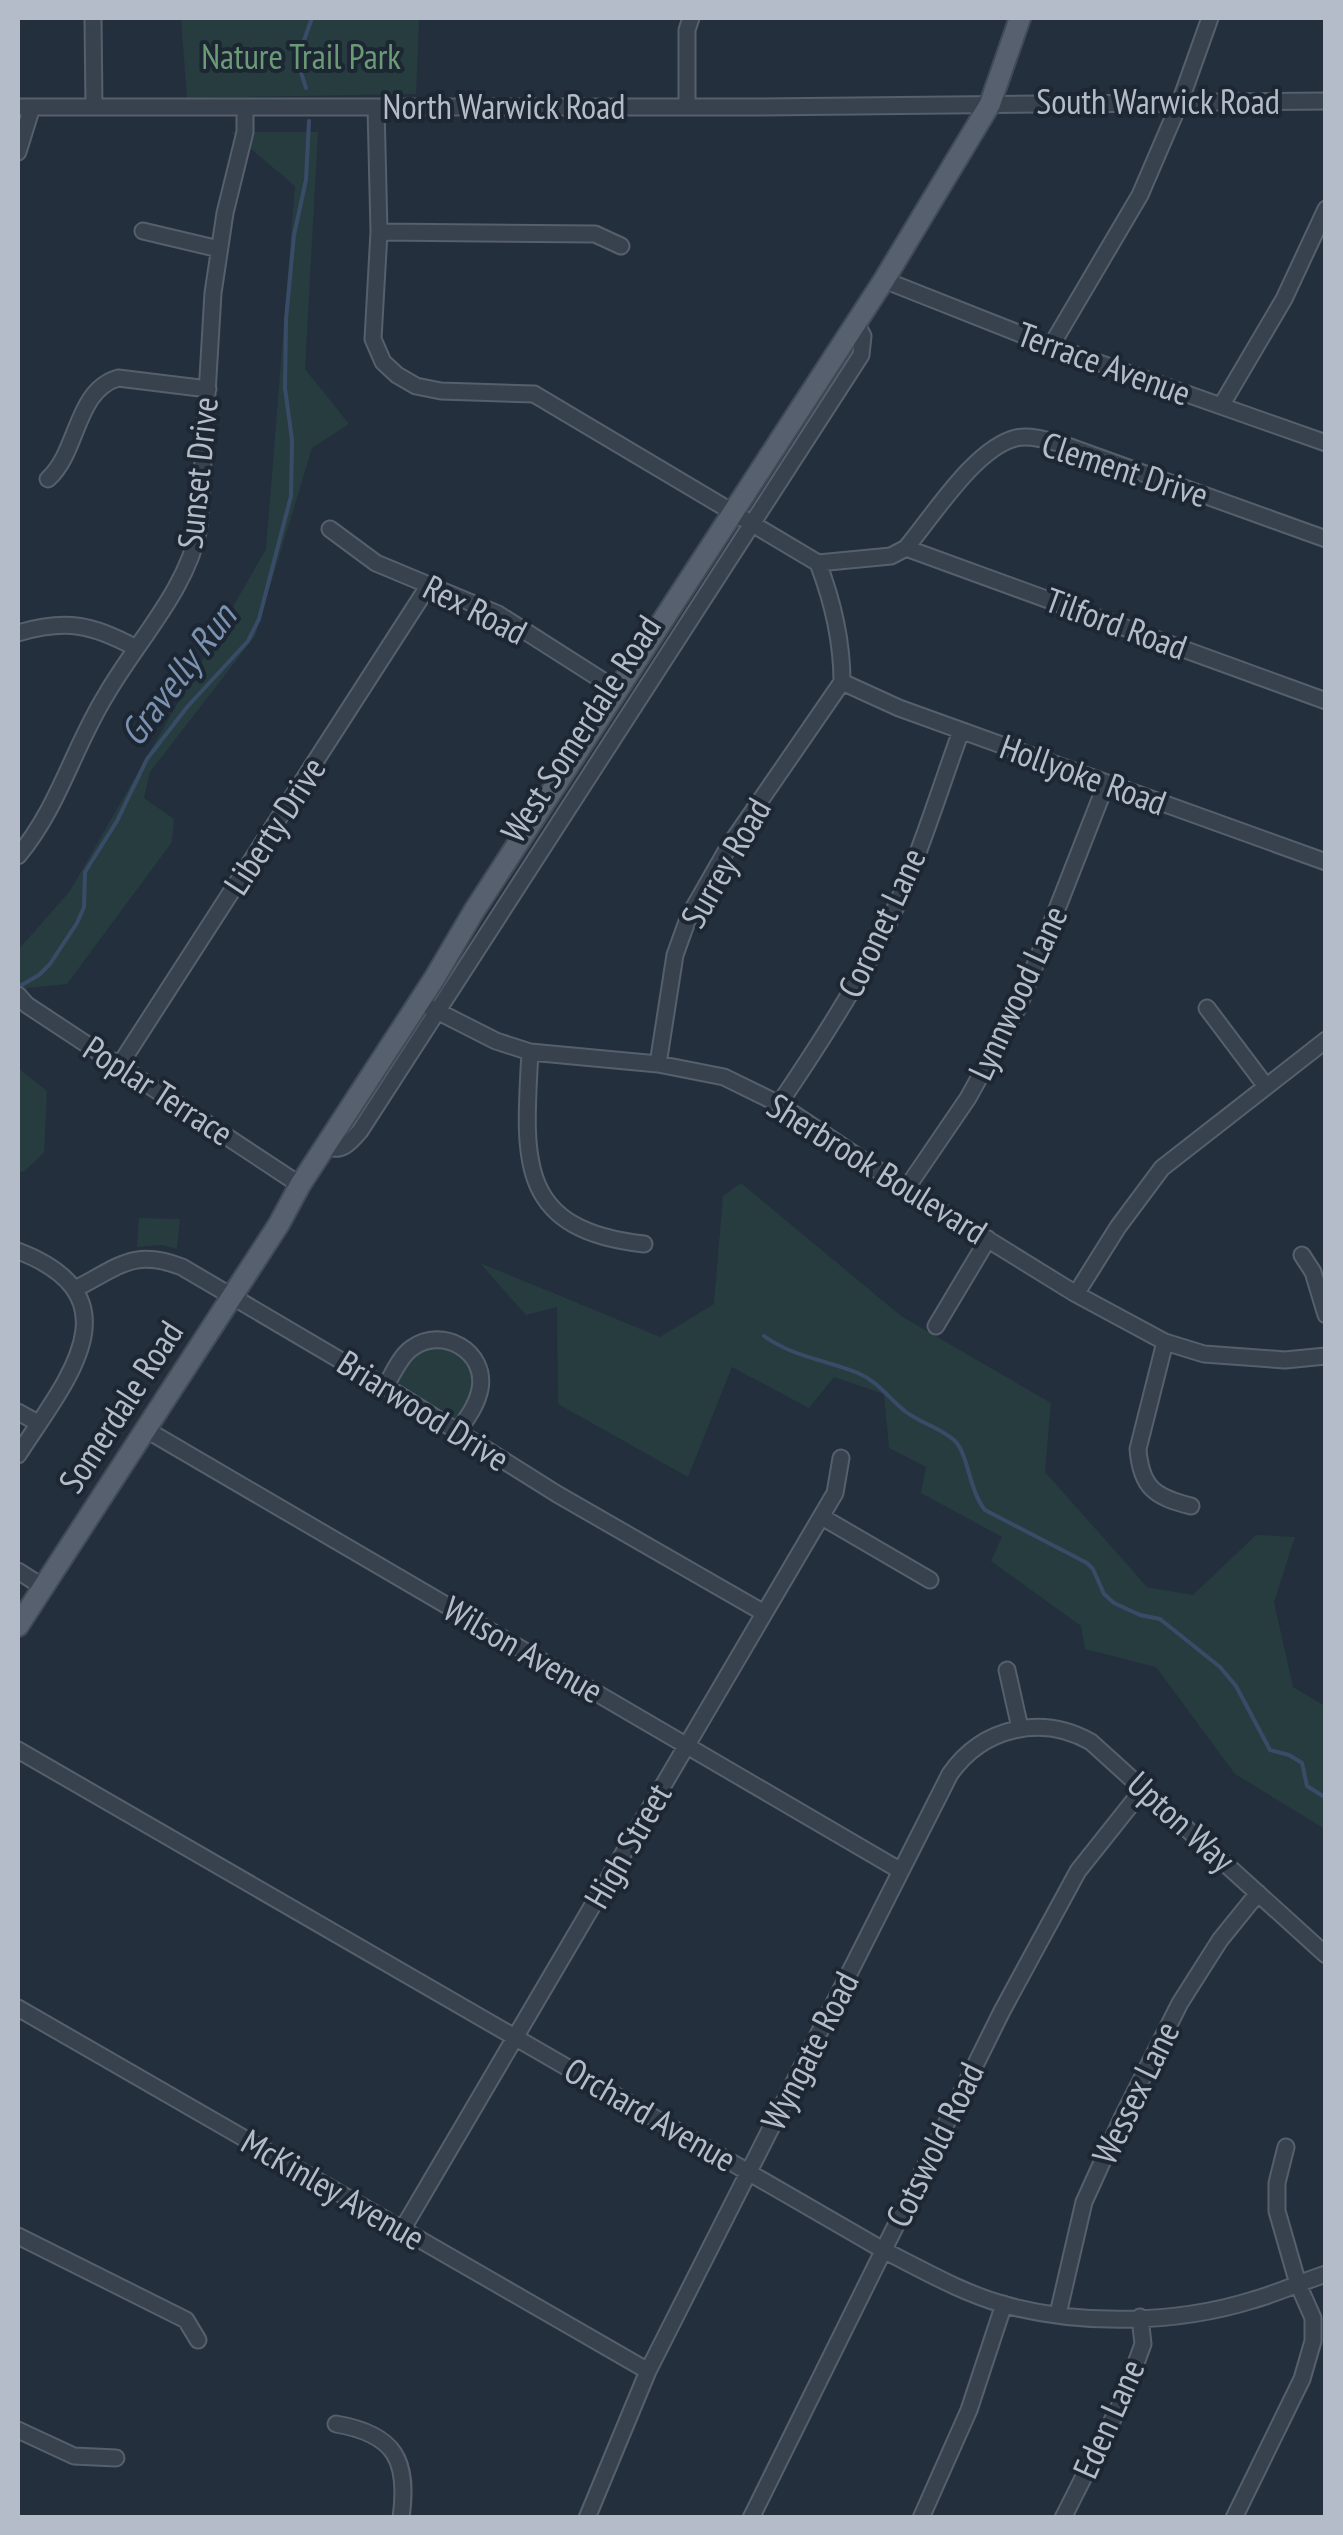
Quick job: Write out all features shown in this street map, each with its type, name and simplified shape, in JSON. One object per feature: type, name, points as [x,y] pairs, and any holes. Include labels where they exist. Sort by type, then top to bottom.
[{"type":"main road","name":"West Somerdale Road","points":[[279,1224],[325,1146],[427,1006],[507,860],[884,280],[990,104],[1020,18]]},
{"type":"main road","name":"Somerdale Road","points":[[18,1626],[279,1224]]},
{"type":"street","points":[[94,18],[94,107]]},
{"type":"street","points":[[687,106],[687,30],[691,18]]},
{"type":"street","points":[[1052,346],[1140,195],[1210,18]]},
{"type":"street","name":"South Warwick Road","points":[[990,104],[1326,101]]},
{"type":"street","name":"North Warwick Road","points":[[25,107],[990,104]]},
{"type":"street","points":[[376,106],[379,232],[373,338],[383,362],[397,376],[440,392],[534,394],[818,563],[891,556],[906,548]]},
{"type":"street","points":[[18,152],[25,107]]},
{"type":"street","name":"Sunset Drive","points":[[18,856],[40,829],[104,697],[182,577],[194,551],[213,293],[245,132],[245,107]]},
{"type":"street","points":[[1221,406],[1284,299],[1326,209]]},
{"type":"street","points":[[142,232],[219,249]]},
{"type":"street","points":[[379,232],[596,234],[621,246]]},
{"type":"street","name":"Terrace Avenue","points":[[884,280],[1052,346],[1326,443]]},
{"type":"street","name":"West Somerdale Road","points":[[427,1006],[861,355],[864,336],[856,323]]},
{"type":"street","points":[[48,479],[67,455],[85,409],[104,382],[118,378],[208,389]]},
{"type":"street","name":"Clement Drive","points":[[906,548],[977,462],[1006,442],[1036,438],[1326,539]]},
{"type":"street","name":"Rex Road","points":[[330,529],[376,563],[498,614],[619,692]]},
{"type":"street","name":"Tilford Road","points":[[906,548],[1326,701]]},
{"type":"street","points":[[818,563],[830,594],[842,655],[842,682]]},
{"type":"street","name":"Liberty Drive","points":[[119,1066],[429,585]]},
{"type":"street","points":[[18,633],[48,624],[71,624],[100,630],[136,648]]},
{"type":"street","name":"Hollyoke Road","points":[[842,682],[1106,784],[1326,862]]},
{"type":"street","name":"Surrey Road","points":[[658,1064],[676,955],[689,916],[729,846],[842,682]]},
{"type":"street","name":"Coronet Lane","points":[[779,1104],[836,1019],[881,938],[917,854],[961,730]]},
{"type":"street","name":"Lynnwood Lane","points":[[906,1189],[968,1098],[1019,1006],[1106,784]]},
{"type":"street","name":"Poplar Terrace","points":[[18,996],[300,1185]]},
{"type":"street","name":"Sherbrook Boulevard","points":[[427,1006],[496,1042],[530,1052],[658,1064],[724,1077],[779,1104],[988,1240],[1165,1342],[1204,1354],[1285,1360],[1326,1356]]},
{"type":"street","points":[[1206,1008],[1265,1085]]},
{"type":"street","points":[[1076,1294],[1118,1226],[1162,1168],[1326,1040]]},
{"type":"street","points":[[530,1052],[527,1109],[531,1161],[538,1188],[552,1211],[576,1227],[606,1240],[644,1244]]},
{"type":"street","points":[[936,1326],[988,1240]]},
{"type":"street","points":[[18,1251],[60,1272],[75,1289],[84,1322],[83,1344],[74,1368],[18,1455]]},
{"type":"street","points":[[1302,1255],[1314,1272],[1326,1315]]},
{"type":"street","name":"Briarwood Drive","points":[[75,1289],[136,1258],[155,1257],[182,1267],[764,1614]]},
{"type":"street","points":[[386,1387],[410,1349],[437,1338],[460,1346],[476,1362],[480,1381],[474,1406],[458,1430]]},
{"type":"street","points":[[1165,1342],[1138,1449],[1139,1464],[1146,1484],[1170,1501],[1192,1506]]},
{"type":"street","points":[[18,1412],[38,1423]]},
{"type":"street","name":"Wilson Avenue","points":[[145,1429],[901,1871]]},
{"type":"street","name":"High Street","points":[[402,2230],[822,1516],[835,1493],[841,1458]]},
{"type":"street","points":[[822,1516],[930,1580]]},
{"type":"street","points":[[18,1571],[42,1587]]},
{"type":"street","points":[[1007,1670],[1020,1728]]},
{"type":"street","name":"Upton Way","points":[[1020,1728],[1056,1727],[1092,1742],[1326,1955]]},
{"type":"street","name":"Wyngate Road","points":[[588,2518],[648,2372],[960,1760],[982,1742],[1020,1728]]},
{"type":"street","name":"Orchard Avenue","points":[[18,1750],[883,2250],[940,2279],[1004,2304],[1110,2319],[1194,2313],[1232,2305],[1326,2274]]},
{"type":"street","name":"Cotswold Road","points":[[751,2518],[1002,2011],[1078,1870],[1144,1788]]},
{"type":"street","name":"Wessex Lane","points":[[1058,2314],[1084,2202],[1123,2116],[1180,2003],[1220,1940],[1258,1893]]},
{"type":"street","name":"McKinley Avenue","points":[[18,2008],[648,2372]]},
{"type":"street","points":[[1234,2518],[1302,2378],[1313,2341],[1313,2318],[1298,2284],[1278,2211],[1277,2183],[1286,2147]]},
{"type":"street","points":[[18,2236],[186,2320],[198,2340]]},
{"type":"street","points":[[921,2518],[969,2410],[1004,2304]]},
{"type":"street","name":"Eden Lane","points":[[1063,2518],[1123,2399],[1143,2344],[1140,2317]]},
{"type":"street","points":[[336,2424],[369,2432],[394,2452],[405,2489],[401,2518]]},
{"type":"street","points":[[18,2430],[74,2456],[116,2458]]},
{"type":"green space","name":"Nature Trail Park","points":[[181,18],[419,18],[416,94],[187,98]]},
{"type":"green space","points":[[231,132],[318,132],[305,369],[349,424],[312,448],[255,636],[150,772],[144,798],[174,819],[172,842],[67,984],[27,988],[18,995],[18,950],[70,891],[266,549],[295,186]]},
{"type":"green space","points":[[18,1068],[47,1091],[44,1153],[23,1172],[18,1170]]},
{"type":"green space","points":[[741,1183],[901,1316],[1051,1403],[1045,1472],[1147,1587],[1193,1595],[1256,1535],[1295,1537],[1274,1602],[1293,1687],[1325,1706],[1325,1829],[1235,1774],[1156,1667],[1085,1649],[1081,1626],[991,1561],[1002,1537],[921,1493],[926,1467],[889,1448],[884,1394],[834,1377],[809,1408],[732,1367],[688,1477],[558,1404],[557,1307],[526,1315],[480,1263],[660,1337],[714,1304],[723,1196]]},
{"type":"green space","points":[[139,1218],[180,1219],[177,1249],[162,1245],[137,1247]]},
{"type":"green space","points":[[449,1340],[479,1372],[458,1431],[385,1387],[403,1358]]},
{"type":"waterway","name":"Gravelly Run","points":[[306,88],[297,60],[312,18]]},
{"type":"waterway","name":"Gravelly Run","points":[[18,987],[50,964],[77,923],[84,907],[85,872],[117,821],[147,759],[188,706],[248,641],[259,619],[291,496],[286,320],[294,235],[306,180],[309,121]]},
{"type":"waterway","points":[[764,1336],[798,1354],[865,1377],[906,1412],[954,1440],[985,1510],[1087,1563],[1104,1594],[1114,1603],[1160,1619],[1220,1667],[1236,1686],[1270,1750],[1302,1763],[1307,1786],[1326,1798]]}]
